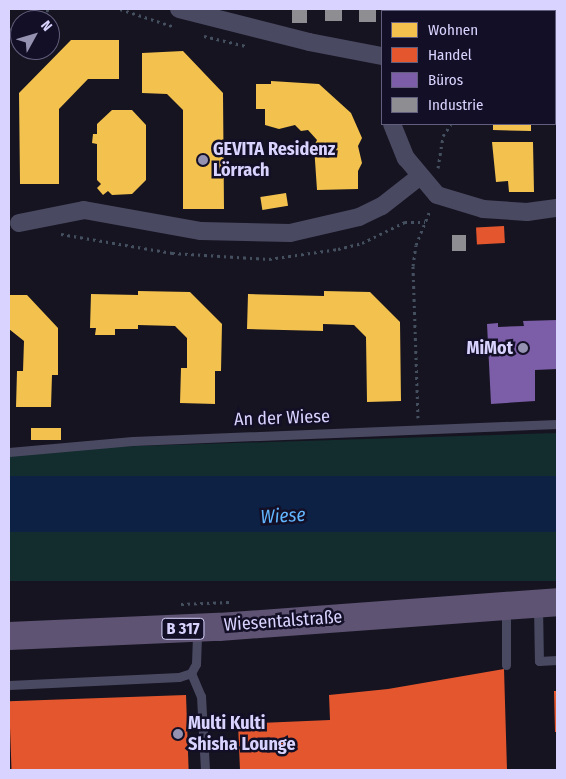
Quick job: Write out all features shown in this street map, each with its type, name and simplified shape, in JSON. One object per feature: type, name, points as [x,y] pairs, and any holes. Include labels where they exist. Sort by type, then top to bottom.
[{"type":"main road","name":"Wiesentalstraße","points":[[9,636],[197,628],[547,603]]},
{"type":"street","points":[[179,9],[309,42],[381,56]]},
{"type":"street","points":[[392,125],[406,158],[419,176],[437,194],[483,209],[527,212],[557,208]]},
{"type":"street","points":[[19,223],[84,210],[201,231],[290,233],[359,217],[382,206],[419,176]]},
{"type":"lane","name":"An der Wiese","points":[[9,452],[133,441],[557,424]]},
{"type":"lane","points":[[547,603],[539,661],[557,660]]},
{"type":"lane","points":[[506,605],[506,665]]},
{"type":"lane","points":[[9,684],[170,678],[191,673],[196,664],[197,628]]},
{"type":"lane","points":[[191,673],[201,696],[205,770]]},
{"type":"path","points":[[419,429],[413,266],[416,245],[437,194],[438,153],[451,125]]},
{"type":"green space","points":[[557,433],[557,476],[9,502],[9,450]]},
{"type":"green space","points":[[9,532],[557,532],[557,581],[9,581]]},
{"type":"water","name":"Wiese","points":[[9,476],[557,476],[557,532],[9,532]]},
{"type":"building: Wohnen","points":[[393,9],[461,9],[461,10]]},
{"type":"building: Wohnen","points":[[71,40],[119,40],[119,79],[88,79],[59,109],[59,184],[20,184],[19,93],[51,60],[60,60],[60,51]]},
{"type":"building: Wohnen","name":"GEVITA Residenz Lörrach","points":[[183,51],[223,93],[224,209],[183,209],[183,110],[167,94],[142,93],[142,53]]},
{"type":"building: Wohnen","points":[[271,81],[319,84],[351,113],[362,138],[358,146],[362,163],[358,171],[358,189],[317,190],[314,146],[317,140],[308,130],[301,131],[295,125],[279,129],[265,125],[265,109],[256,109],[256,84],[271,84]]},
{"type":"building: Wohnen","points":[[112,110],[132,110],[146,125],[146,180],[132,194],[112,195],[108,191],[103,195],[97,188],[101,184],[97,180],[97,144],[92,143],[93,134],[97,134],[97,124]]},
{"type":"building: Wohnen","points":[[493,125],[531,125],[531,131],[493,130]]},
{"type":"building: Wohnen","points":[[492,142],[533,142],[534,192],[509,192],[508,181],[496,182]]},
{"type":"building: Wohnen","points":[[286,193],[288,206],[262,210],[260,197]]},
{"type":"building: Wohnen","points":[[138,291],[190,292],[222,324],[221,371],[215,371],[215,404],[180,403],[181,368],[187,368],[187,338],[175,326],[138,325],[138,329],[115,329],[115,335],[95,335],[96,328],[90,328],[91,294],[138,295]]},
{"type":"building: Wohnen","points":[[324,291],[370,292],[400,322],[401,401],[367,402],[366,337],[354,325],[323,324],[323,331],[247,329],[248,294],[324,296]]},
{"type":"building: Wohnen","points":[[9,295],[27,295],[58,328],[58,375],[52,375],[51,407],[16,407],[17,371],[23,371],[24,341],[9,329]]},
{"type":"building: Wohnen","points":[[31,428],[61,428],[61,440],[31,440]]},
{"type":"building: Handel","points":[[504,226],[505,243],[477,244],[476,227]]},
{"type":"building: Handel","points":[[504,669],[507,770],[240,770],[238,724],[330,720],[329,695],[388,689]]},
{"type":"building: Handel","points":[[554,691],[557,691],[557,732],[555,732]]},
{"type":"building: Handel","points":[[186,695],[189,770],[12,770],[9,701]]},
{"type":"building: Büros","name":"MiMot","points":[[557,320],[557,369],[535,370],[535,401],[491,404],[487,324],[498,323],[498,327],[524,326],[523,321]]},
{"type":"building: Industrie","points":[[292,9],[307,9],[307,23],[292,23]]},
{"type":"building: Industrie","points":[[325,9],[342,9],[342,21],[325,21]]},
{"type":"building: Industrie","points":[[359,9],[376,9],[376,22],[359,22]]},
{"type":"building: Industrie","points":[[452,235],[466,235],[466,251],[452,251]]},
{"type":"place","name":"GEVITA Residenz Lörrach","points":[[203,160]]},
{"type":"place","name":"MiMot","points":[[523,348]]},
{"type":"place","name":"Multi Kulti Shisha Lounge","points":[[178,734]]}]
